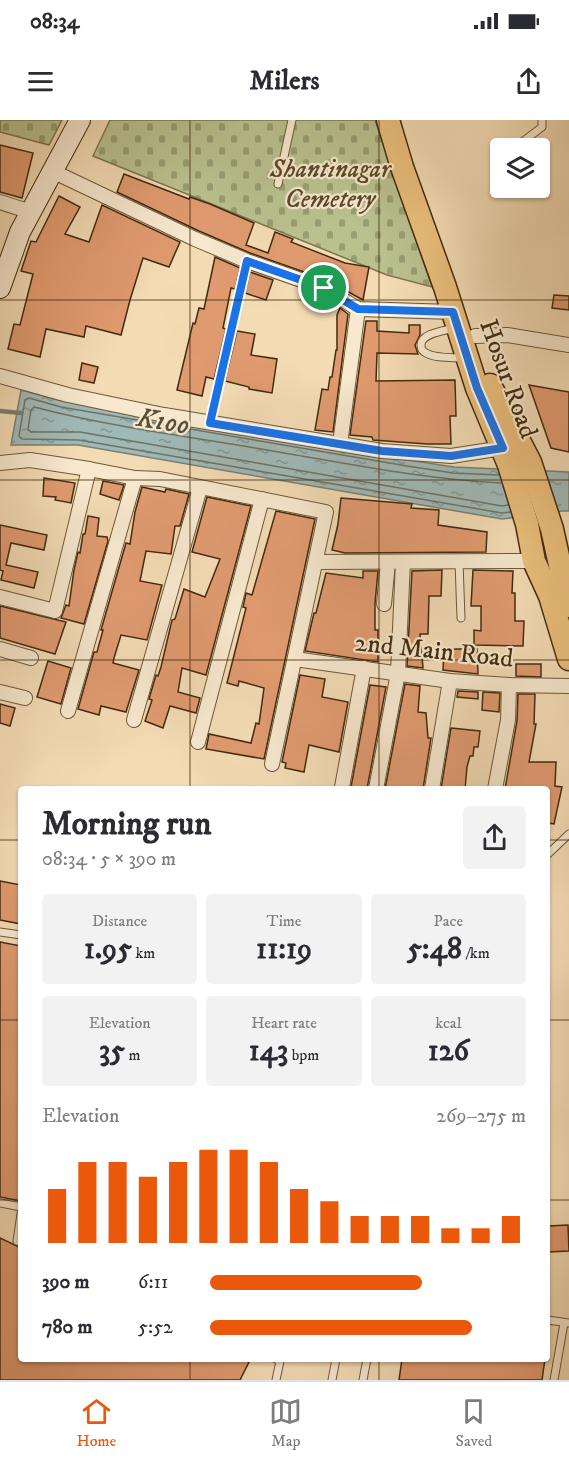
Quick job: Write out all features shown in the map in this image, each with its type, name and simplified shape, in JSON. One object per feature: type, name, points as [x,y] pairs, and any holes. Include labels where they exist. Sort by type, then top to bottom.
[{"type":"main road","points":[[0,288],[20,232],[80,120]]},
{"type":"main road","name":"Hosur Road","points":[[388,120],[402,167],[462,325],[491,388],[530,462],[563,553],[569,606]]},
{"type":"main road","name":"Hosur Road","points":[[403,120],[462,325],[467,358],[477,388],[503,448],[527,524],[534,561],[550,596],[569,659]]},
{"type":"street","points":[[52,171],[195,239],[247,261],[324,288],[358,309],[569,345]]},
{"type":"street","points":[[0,202],[31,212]]},
{"type":"street","points":[[340,444],[358,309]]},
{"type":"street","points":[[0,376],[68,395],[210,423],[382,451],[451,456],[503,448]]},
{"type":"street","points":[[0,463],[30,460],[135,478],[160,479],[327,512],[272,764]]},
{"type":"street","points":[[0,597],[55,612],[89,469]]},
{"type":"street","points":[[68,711],[135,478]]},
{"type":"street","points":[[134,720],[200,488]]},
{"type":"street","points":[[198,742],[262,499]]},
{"type":"street","points":[[316,561],[534,561]]},
{"type":"street","points":[[384,604],[388,562]]},
{"type":"street","points":[[377,786],[398,673],[404,562]]},
{"type":"street","points":[[0,649],[31,658]]},
{"type":"street","name":"2nd Main Road","points":[[295,659],[450,681],[569,686]]},
{"type":"street","points":[[342,786],[364,669]]},
{"type":"street","points":[[432,786],[450,681]]},
{"type":"street","points":[[496,786],[508,720],[509,685]]},
{"type":"street","points":[[0,692],[25,698]]},
{"type":"lane","points":[[278,184],[292,120]]},
{"type":"lane","points":[[527,138],[542,127],[542,120]]},
{"type":"lane","points":[[210,423],[247,261]]},
{"type":"lane","points":[[462,325],[425,337],[422,341],[422,349],[429,354],[467,358]]},
{"type":"lane","points":[[459,562],[461,618]]},
{"type":"lane","points":[[550,852],[569,834]]},
{"type":"lane","points":[[0,932],[18,935]]},
{"type":"lane","points":[[0,1203],[18,1206]]},
{"type":"lane","points":[[550,1320],[566,1323],[554,1380]]},
{"type":"lane","points":[[276,1380],[280,1362]]},
{"type":"lane","points":[[332,1380],[335,1362]]},
{"type":"lane","points":[[363,1380],[366,1362]]},
{"type":"green space","points":[[0,120],[62,120],[49,145],[0,132]]},
{"type":"green space","name":"Shantinagar Cemetery","points":[[110,120],[375,120],[432,287],[387,275],[93,156]]},
{"type":"water","name":"K100","points":[[21,390],[62,401],[454,467],[569,472],[569,511],[502,519],[78,445],[11,445]]},
{"type":"building","points":[[0,145],[33,153],[22,198],[0,192]]},
{"type":"building","points":[[124,174],[189,199],[190,197],[210,204],[254,223],[246,245],[268,253],[275,232],[293,239],[291,242],[345,263],[369,267],[363,300],[327,280],[250,253],[117,192]]},
{"type":"building","points":[[59,196],[80,207],[65,234],[89,242],[102,205],[180,242],[169,267],[143,258],[121,335],[86,326],[84,337],[46,329],[40,357],[8,349],[14,324],[20,325],[33,274],[21,271],[31,241],[36,242]]},
{"type":"building","points":[[215,257],[240,268],[235,289],[231,288],[223,328],[226,329],[214,379],[206,377],[202,396],[177,390],[193,323],[195,324],[199,308],[204,309]]},
{"type":"building","points":[[250,272],[273,280],[266,300],[245,293]]},
{"type":"building","points":[[554,295],[569,296],[569,310],[552,308]]},
{"type":"building","points":[[340,308],[348,314],[333,432],[315,430],[322,389],[328,390],[330,377],[332,377],[337,350],[337,315]]},
{"type":"building","points":[[366,321],[377,321],[377,331],[409,333],[409,325],[420,325],[420,335],[415,345],[418,354],[377,353],[376,381],[455,380],[456,416],[450,416],[451,444],[373,440],[372,437],[350,435]]},
{"type":"building","points":[[237,331],[255,334],[251,355],[277,359],[272,393],[249,389],[249,387],[225,381]]},
{"type":"building","points":[[82,363],[98,367],[94,383],[79,380]]},
{"type":"building","points":[[529,385],[569,392],[569,452],[551,448]]},
{"type":"building","points":[[44,478],[75,483],[71,503],[55,500],[56,497],[43,496]]},
{"type":"building","points":[[103,481],[124,485],[119,500],[100,494]]},
{"type":"building","points":[[142,487],[189,494],[180,526],[175,526],[171,554],[146,551],[140,581],[162,585],[147,640],[121,635],[114,658],[113,663],[139,670],[126,712],[101,706],[99,715],[78,709],[94,652],[97,652],[126,543],[130,544]]},
{"type":"building","points":[[207,497],[251,506],[206,675],[182,668],[178,692],[200,698],[196,713],[170,706],[163,728],[145,721],[152,700],[149,699],[156,675],[158,676],[161,667],[172,620],[175,619],[184,589],[205,597],[220,559],[192,552]]},
{"type":"building","points":[[341,498],[412,504],[411,508],[439,510],[438,525],[487,532],[486,552],[345,553],[332,550]]},
{"type":"building","points":[[276,511],[315,519],[264,759],[206,749],[209,734],[251,743],[256,723],[259,724],[264,688],[239,681],[238,686],[227,683],[246,608],[243,607],[246,593],[252,595]]},
{"type":"building","points":[[88,516],[99,518],[97,536],[107,537],[108,541],[84,624],[61,618],[66,605],[69,606],[74,570]]},
{"type":"building","points":[[0,525],[47,535],[44,550],[11,543],[6,565],[38,572],[34,588],[1,580],[3,571],[0,570]]},
{"type":"building","points":[[442,570],[441,596],[429,596],[428,634],[420,634],[423,668],[407,666],[412,571]]},
{"type":"building","points":[[473,570],[513,571],[512,593],[515,593],[515,621],[524,621],[523,646],[474,645],[474,630],[481,631],[481,606],[471,606]]},
{"type":"building","points":[[363,571],[378,571],[375,630],[378,630],[378,662],[305,651],[326,573],[363,578]]},
{"type":"building","points":[[0,606],[66,622],[55,654],[0,638]]},
{"type":"building","points":[[477,649],[478,674],[443,670],[444,650]]},
{"type":"building","points":[[48,661],[71,668],[61,704],[37,697]]},
{"type":"building","points":[[516,664],[541,664],[541,677],[516,676]]},
{"type":"building","points":[[300,675],[325,679],[322,697],[348,702],[339,752],[309,745],[304,772],[285,768],[286,763],[282,762]]},
{"type":"building","points":[[405,684],[420,686],[418,712],[426,713],[428,738],[431,738],[423,786],[386,786]]},
{"type":"building","points":[[370,685],[386,687],[368,786],[351,786]]},
{"type":"building","points":[[458,691],[478,692],[478,699],[457,697]]},
{"type":"building","points":[[483,692],[500,693],[499,712],[482,710]]},
{"type":"building","points":[[518,694],[535,694],[534,724],[536,724],[529,762],[556,762],[555,786],[562,787],[554,824],[550,823],[550,786],[506,786],[517,721]]},
{"type":"building","points":[[0,704],[15,708],[10,726],[0,723]]},
{"type":"building","points":[[451,728],[480,731],[478,747],[474,747],[473,756],[470,756],[467,767],[465,786],[441,786]]},
{"type":"building","points":[[0,881],[18,884],[18,923],[0,920]]},
{"type":"building","points":[[0,942],[18,945],[18,1200],[0,1197]]},
{"type":"building","points":[[568,1225],[569,1251],[550,1252],[550,1226]]},
{"type":"building","points":[[0,1238],[18,1247],[18,1362],[249,1362],[240,1380],[0,1380]]},
{"type":"building","points":[[402,1362],[545,1362],[542,1380],[399,1380]]},
{"type":"waterway","name":"K100","points":[[0,411],[21,413]]},
{"type":"route","points":[[247,261],[324,288],[358,309],[453,312],[477,388],[503,448],[451,456],[382,451],[210,423],[247,261]]}]
